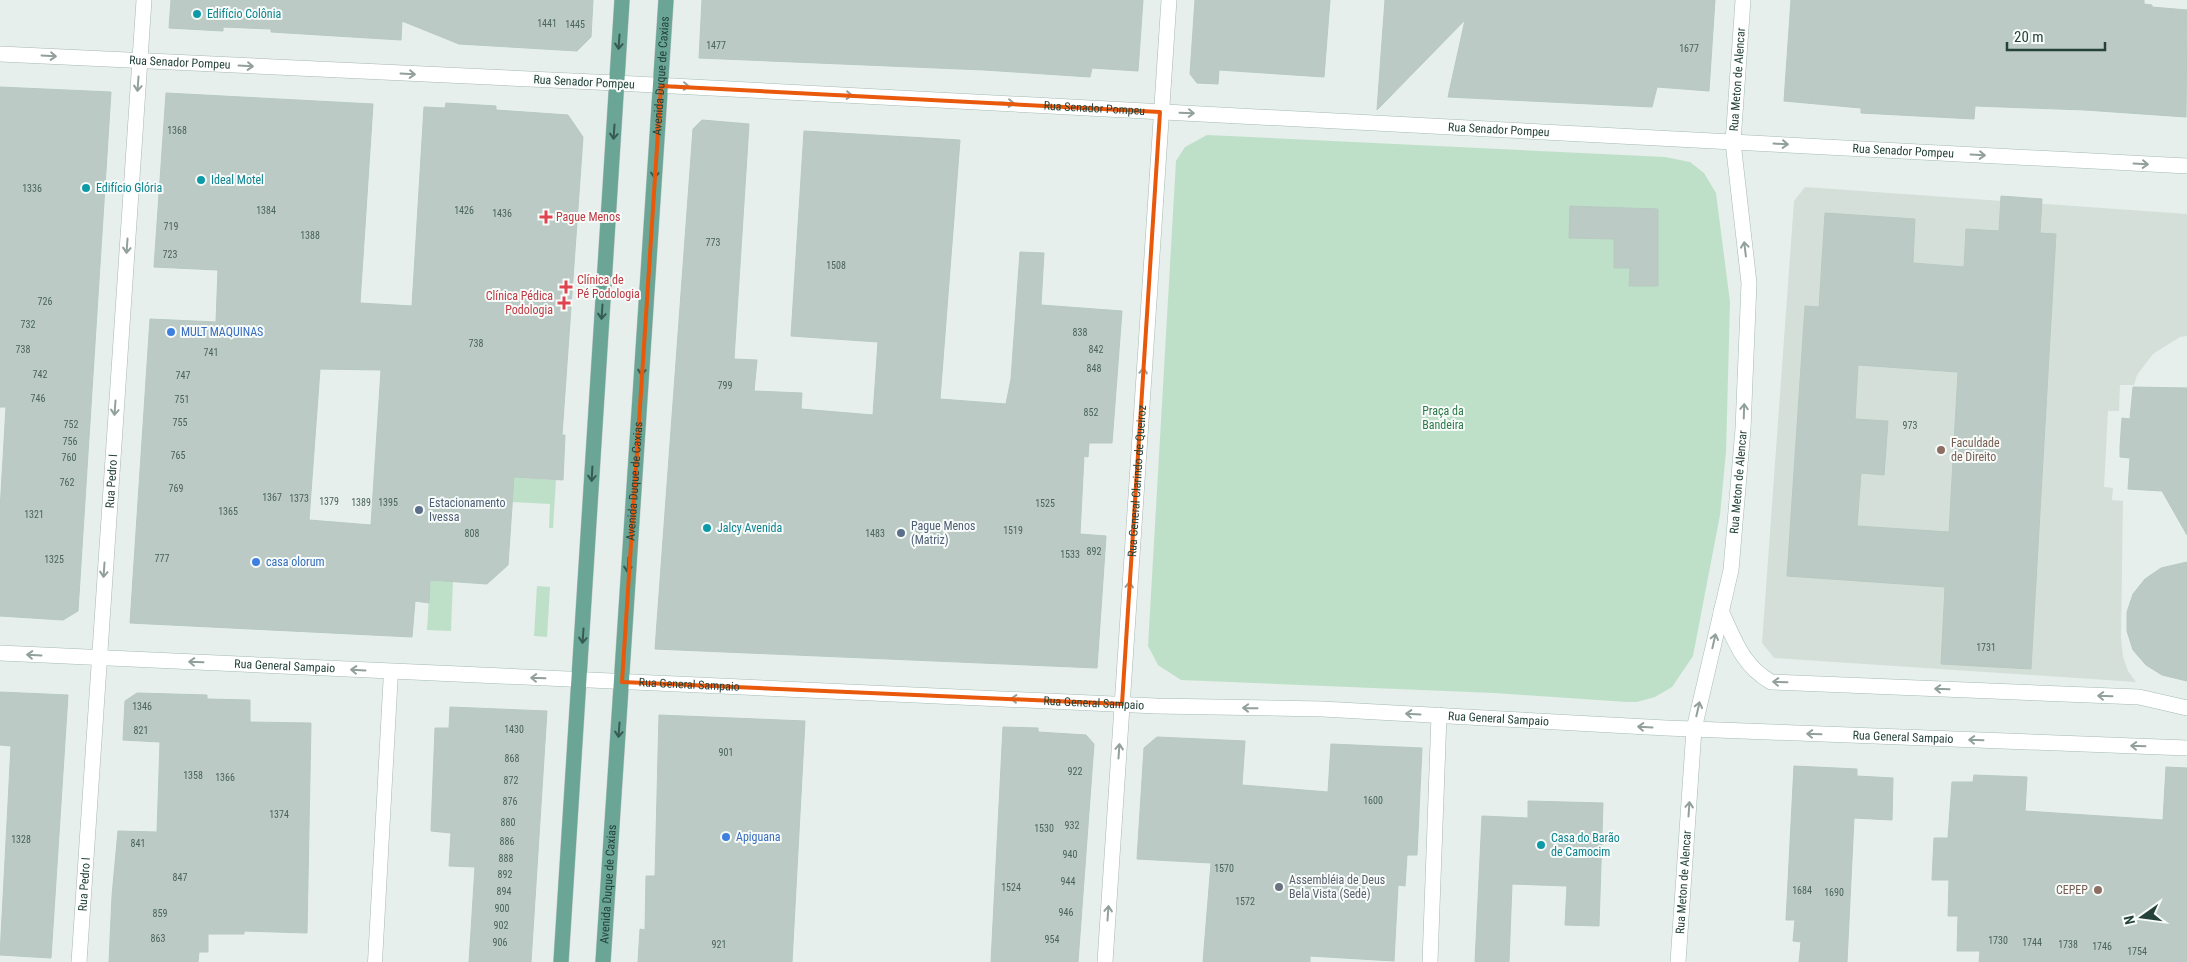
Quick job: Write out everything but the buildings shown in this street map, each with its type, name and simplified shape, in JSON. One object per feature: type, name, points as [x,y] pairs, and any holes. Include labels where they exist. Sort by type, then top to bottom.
[{"type":"main road","points":[[561,962],[622,0]]},
{"type":"main road","name":"Avenida Duque de Caxias","points":[[603,962],[666,0]]},
{"type":"street","name":"Rua Pedro I","points":[[79,962],[144,0]]},
{"type":"street","name":"Rua General Clarindo de Queiroz","points":[[1105,962],[1160,112],[1169,0]]},
{"type":"street","name":"Rua Meton de Alencar","points":[[1678,962],[1694,729],[1730,570],[1743,429],[1750,283],[1732,142],[1743,0]]},
{"type":"street","name":"Rua Senador Pompeu","points":[[0,54],[661,86],[2187,166]]},
{"type":"street","points":[[1721,611],[1737,647],[1751,668],[1771,682],[2138,697],[2187,708]]},
{"type":"street","name":"Rua General Sampaio","points":[[0,653],[98,659],[1122,704],[1322,709],[1694,729],[2187,748]]},
{"type":"street","points":[[1430,962],[1439,715]]},
{"type":"lane","points":[[375,962],[391,672]]},
{"type":"highlighted area","points":[[661,86],[1160,112],[1122,704],[622,682]]},
{"type":"shaded area","name":"Faculdade de Direito","points":[[1805,187],[2187,214],[2187,336],[2180,337],[2153,354],[2137,375],[2134,385],[2120,385],[2119,411],[2108,411],[2104,487],[2113,488],[2112,500],[2123,501],[2121,638],[2123,657],[2128,671],[2136,682],[1774,658],[1762,643],[1794,201]]},
{"type":"green space","name":"Praça da Bandeira","points":[[1207,135],[1665,157],[1690,162],[1704,173],[1716,193],[1730,302],[1726,452],[1720,515],[1693,656],[1672,687],[1655,697],[1637,702],[1627,702],[1494,693],[1181,680],[1158,665],[1148,646],[1176,161],[1185,147]]},
{"type":"green space","points":[[513,477],[556,480],[553,528],[549,528],[550,504],[512,502]]},
{"type":"green space","points":[[430,580],[453,581],[451,631],[427,630]]},
{"type":"green space","points":[[537,586],[550,587],[547,637],[534,636]]},
{"type":"place","name":"Edifício Colônia","points":[[197,14]]},
{"type":"place","name":"Ideal Motel","points":[[201,180]]},
{"type":"place","name":"Edifício Glória","points":[[86,188]]},
{"type":"place","name":"Pague Menos","points":[[546,217]]},
{"type":"place","name":"Clínica de Pé Podologia","points":[[566,287]]},
{"type":"place","name":"Clínica Pédica Podologia","points":[[564,303]]},
{"type":"place","name":"MULT MAQUINAS","points":[[171,332]]},
{"type":"place","name":"Faculdade de Direito","points":[[1941,450]]},
{"type":"place","name":"Estacionamento Ivessa","points":[[419,510]]},
{"type":"place","name":"Jalcy Avenida","points":[[707,528]]},
{"type":"place","name":"Pague Menos (Matriz)","points":[[901,533]]},
{"type":"place","name":"casa olorum","points":[[256,562]]},
{"type":"place","name":"Apiguana","points":[[726,837]]},
{"type":"place","name":"Casa do Barão de Camocim","points":[[1541,845]]},
{"type":"place","name":"Assembléia de Deus Bela Vista (Sede)","points":[[1279,887]]},
{"type":"place","name":"CEPEP","points":[[2098,890]]}]
